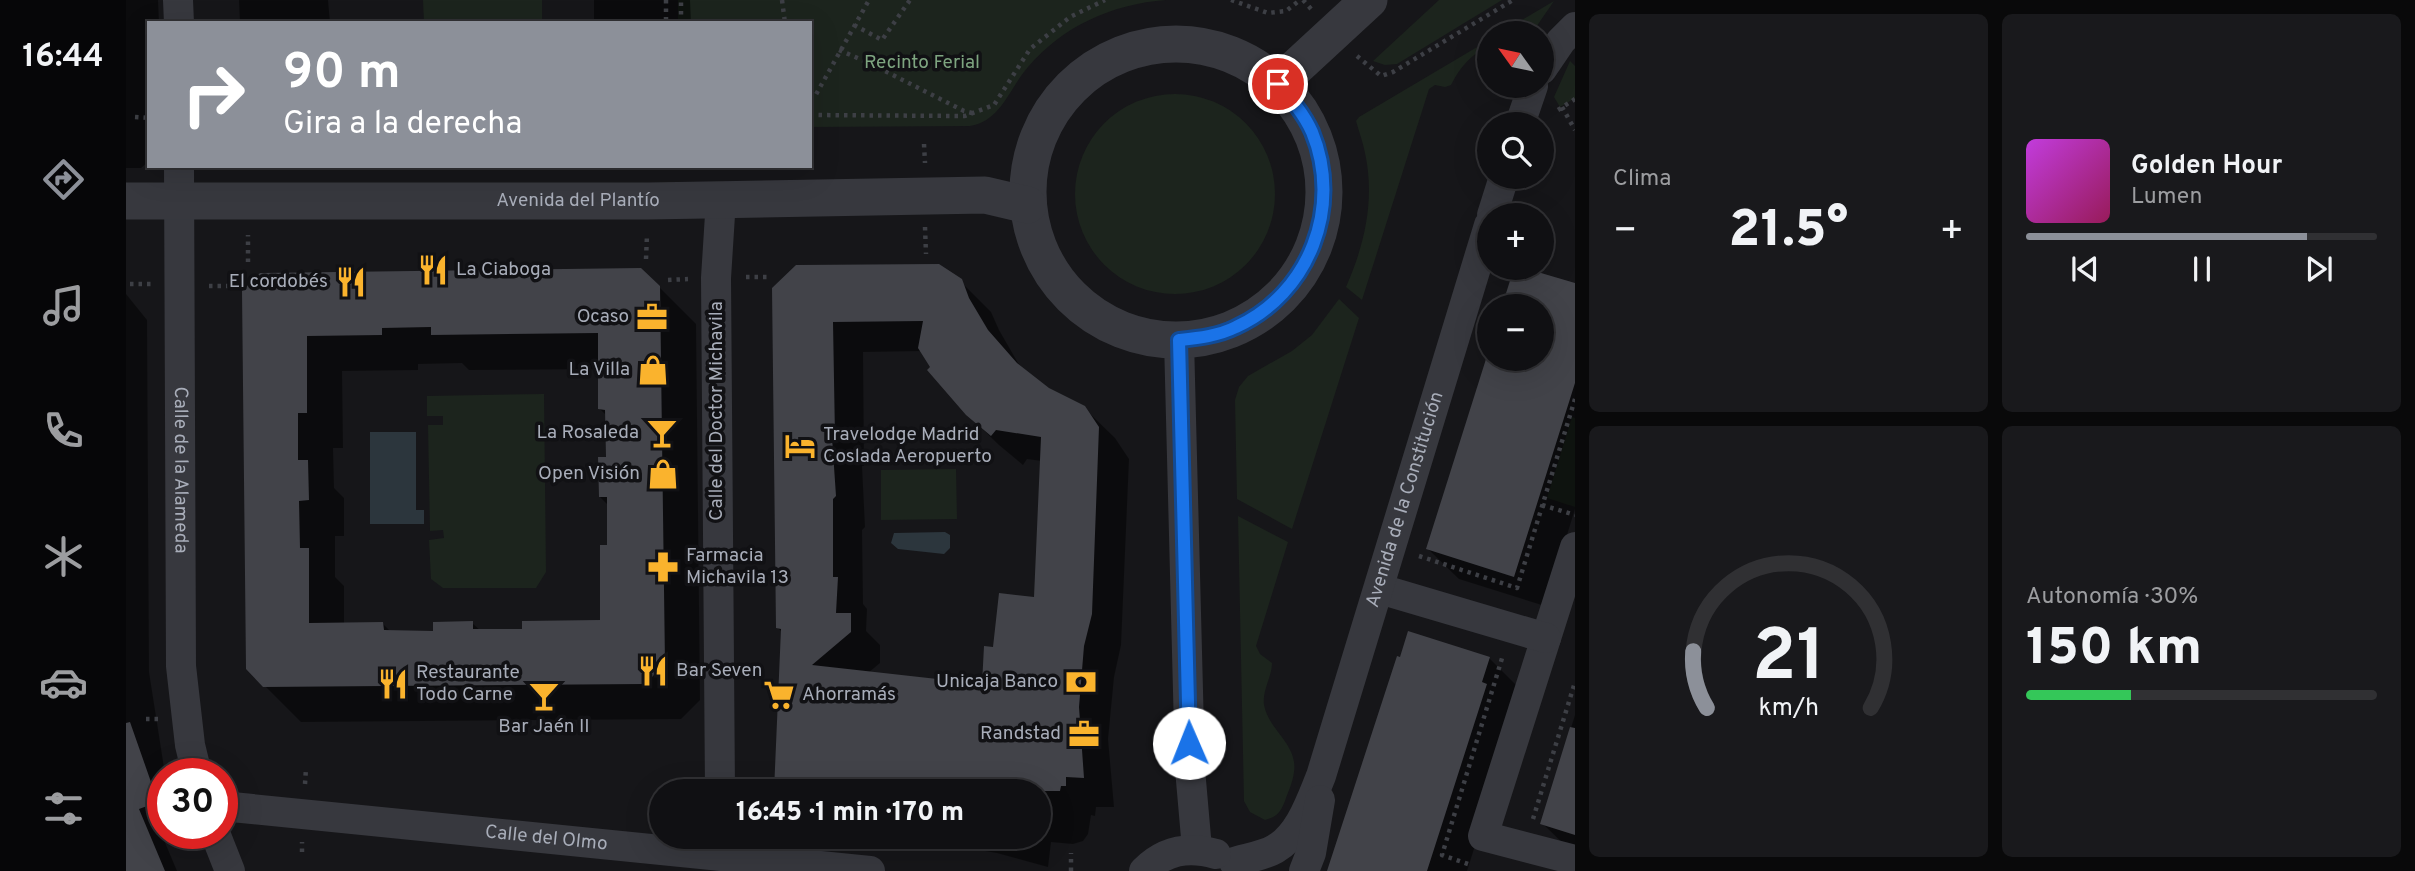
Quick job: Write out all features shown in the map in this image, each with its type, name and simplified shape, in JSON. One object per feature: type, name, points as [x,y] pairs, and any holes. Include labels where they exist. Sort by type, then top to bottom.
[{"type":"street","points":[[178,0],[179,21]]},
{"type":"street","points":[[1278,84],[1369,0]]},
{"type":"street","points":[[1554,51],[1575,27]]},
{"type":"street","points":[[1161,44],[1212,48],[1236,56],[1258,68],[1278,84],[1297,106],[1312,132],[1321,159],[1324,188],[1322,217],[1314,245],[1301,272],[1283,295],[1261,313],[1235,328],[1208,337],[1179,340],[1139,336],[1119,329],[1084,309],[1056,279],[1046,263],[1037,244],[1028,205],[1028,179],[1033,154],[1048,119],[1071,88],[1090,71],[1112,58],[1161,44]]},
{"type":"street","name":"Calle de la Alameda","points":[[179,168],[181,666],[193,758]]},
{"type":"street","name":"Avenida del Plantío","points":[[126,201],[721,199],[985,195],[1028,205]]},
{"type":"street","name":"Calle del Doctor Michavila","points":[[720,779],[716,278],[721,199]]},
{"type":"street","name":"Avenida de la Constitución","points":[[1238,867],[1276,849],[1291,835],[1304,816],[1321,776],[1477,265]]},
{"type":"street","points":[[1179,340],[1190,769],[1197,849]]},
{"type":"street","points":[[1575,547],[1483,836],[1575,860]]},
{"type":"street","points":[[1380,589],[1546,638]]},
{"type":"street","name":"Avenida de la Constitución","points":[[1304,871],[1311,853],[1319,811],[1321,776]]},
{"type":"street","name":"Calle del Olmo","points":[[238,808],[722,854],[870,871]]},
{"type":"street","points":[[221,849],[230,871]]},
{"type":"street","points":[[1144,871],[1154,861],[1174,851],[1197,849],[1221,855],[1238,867]]},
{"type":"path","points":[[666,0],[666,21]]},
{"type":"path","points":[[681,0],[681,21]]},
{"type":"path","points":[[782,0],[785,21]]},
{"type":"path","points":[[812,98],[869,0]]},
{"type":"path","points":[[854,25],[882,40],[910,0]]},
{"type":"path","points":[[812,115],[965,116],[995,105],[1030,49],[1070,17],[1105,0]]},
{"type":"path","points":[[1231,0],[1268,13],[1286,12],[1302,0],[1381,76],[1393,72],[1513,0]]},
{"type":"path","points":[[839,50],[973,113]]},
{"type":"path","points":[[1562,107],[1575,130]]},
{"type":"path","points":[[135,117],[147,118]]},
{"type":"path","points":[[1423,543],[1419,556],[1517,588],[1575,399]]},
{"type":"path","points":[[1542,505],[1575,516]]},
{"type":"path","points":[[1476,867],[1442,855],[1503,655]]},
{"type":"path","points":[[1532,823],[1575,682]]},
{"type":"path","points":[[1071,853],[1071,871]]},
{"type":"green space","points":[[423,0],[542,0],[542,21],[424,21]]},
{"type":"green space","name":"Recinto Ferial","points":[[678,0],[1166,0],[1127,6],[1073,29],[1028,67],[997,111],[981,123],[970,126],[812,127],[812,21],[678,21]]},
{"type":"green space","points":[[1439,0],[1502,0],[1397,64],[1385,65],[1373,61]]},
{"type":"green space","points":[[1554,1],[1540,21],[1520,21]]},
{"type":"green space","points":[[1477,47],[1477,53],[1458,73],[1451,85],[1435,85],[1429,89],[1362,300],[1346,287],[1363,238],[1368,204],[1368,170],[1356,121]]},
{"type":"green space","points":[[1570,61],[1575,66],[1575,98],[1560,107],[1554,97]]},
{"type":"green space","points":[[1175,94],[1213,101],[1246,123],[1268,156],[1275,194],[1268,232],[1246,265],[1213,287],[1175,294],[1137,287],[1104,265],[1082,232],[1075,194],[1082,156],[1104,123],[1137,101]]},
{"type":"green space","points":[[1339,299],[1359,318],[1292,529],[1237,499],[1235,400],[1239,387],[1248,376],[1292,351],[1312,335]]},
{"type":"green space","points":[[544,394],[546,572],[536,588],[443,588],[431,579],[429,540],[444,538],[443,530],[430,531],[428,425],[443,425],[443,416],[427,416],[427,396]]},
{"type":"green space","points":[[1572,417],[1575,418],[1575,507],[1547,498]]},
{"type":"green space","points":[[956,469],[957,519],[881,520],[881,470]]},
{"type":"green space","points":[[1238,516],[1288,542],[1256,646],[1260,654],[1272,663],[1264,705],[1271,722],[1292,753],[1294,772],[1281,809],[1276,815],[1265,820],[1250,812],[1244,801]]},
{"type":"shaded area","points":[[370,432],[416,432],[416,510],[424,510],[424,524],[370,524]]},
{"type":"shaded area","points":[[945,532],[950,535],[950,548],[944,554],[898,549],[891,543],[894,533]]},
{"type":"building","points":[[939,264],[962,279],[969,298],[988,330],[1017,363],[1049,388],[1085,406],[1099,427],[1092,614],[1084,646],[1079,707],[1084,778],[1066,777],[1066,786],[1061,786],[1060,791],[1051,791],[1051,779],[775,779],[781,629],[776,628],[772,288],[796,265]],"holes":[[[923,321],[918,348],[930,367],[927,370],[966,415],[991,436],[996,430],[1041,437],[1034,597],[999,593],[993,647],[984,646],[982,684],[812,665],[851,632],[851,613],[836,613],[838,577],[833,577],[833,499],[836,496],[832,437],[835,437],[833,322]]]},
{"type":"building","points":[[641,268],[660,286],[665,664],[645,684],[263,687],[246,669],[242,291],[260,273]],"holes":[[[431,327],[431,335],[598,333],[598,409],[605,410],[606,457],[598,457],[599,497],[607,497],[607,545],[600,545],[600,620],[522,621],[522,629],[473,629],[473,621],[433,622],[433,631],[384,630],[383,622],[309,623],[309,548],[300,548],[299,501],[309,500],[308,460],[298,460],[298,413],[307,413],[307,336],[382,335],[382,328]]]},
{"type":"building","points":[[1554,277],[1575,283],[1575,383],[1514,577],[1426,549],[1482,371],[1554,371],[1554,294],[1506,294],[1510,280],[1554,280]]},
{"type":"building","points":[[1408,631],[1490,657],[1482,682],[1487,684],[1427,871],[1327,871],[1397,656],[1400,657]]},
{"type":"building","points":[[130,722],[147,771],[147,806],[139,809],[147,828],[147,849],[156,849],[165,871],[126,871],[126,723]]},
{"type":"building","points":[[1570,727],[1575,728],[1575,835],[1540,824]]},
{"type":"place","name":"La Ciaboga","points":[[433,270]]},
{"type":"place","name":"El cordobés","points":[[351,282]]},
{"type":"place","name":"Ocaso","points":[[652,317]]},
{"type":"place","name":"La Villa","points":[[653,370]]},
{"type":"place","name":"La Rosaleda","points":[[662,433]]},
{"type":"place","name":"Travelodge Madrid Coslada Aeropuerto","points":[[800,446]]},
{"type":"place","name":"Open Visión","points":[[663,474]]},
{"type":"place","name":"Farmacia Michavila 13","points":[[663,567]]},
{"type":"place","name":"Bar Seven","points":[[653,671]]},
{"type":"place","name":"Unicaja Banco","points":[[1081,682]]},
{"type":"place","name":"Restaurante Todo Carne","points":[[393,684]]},
{"type":"place","name":"Ahorramás","points":[[779,695]]},
{"type":"place","name":"Bar Jaén II","points":[[544,696]]},
{"type":"place","name":"Randstad","points":[[1084,734]]},
{"type":"route","points":[[1189,743],[1179,340],[1208,337],[1235,328],[1261,313],[1283,295],[1301,272],[1314,245],[1322,217],[1324,188],[1321,159],[1312,132],[1297,106],[1278,84]]}]
